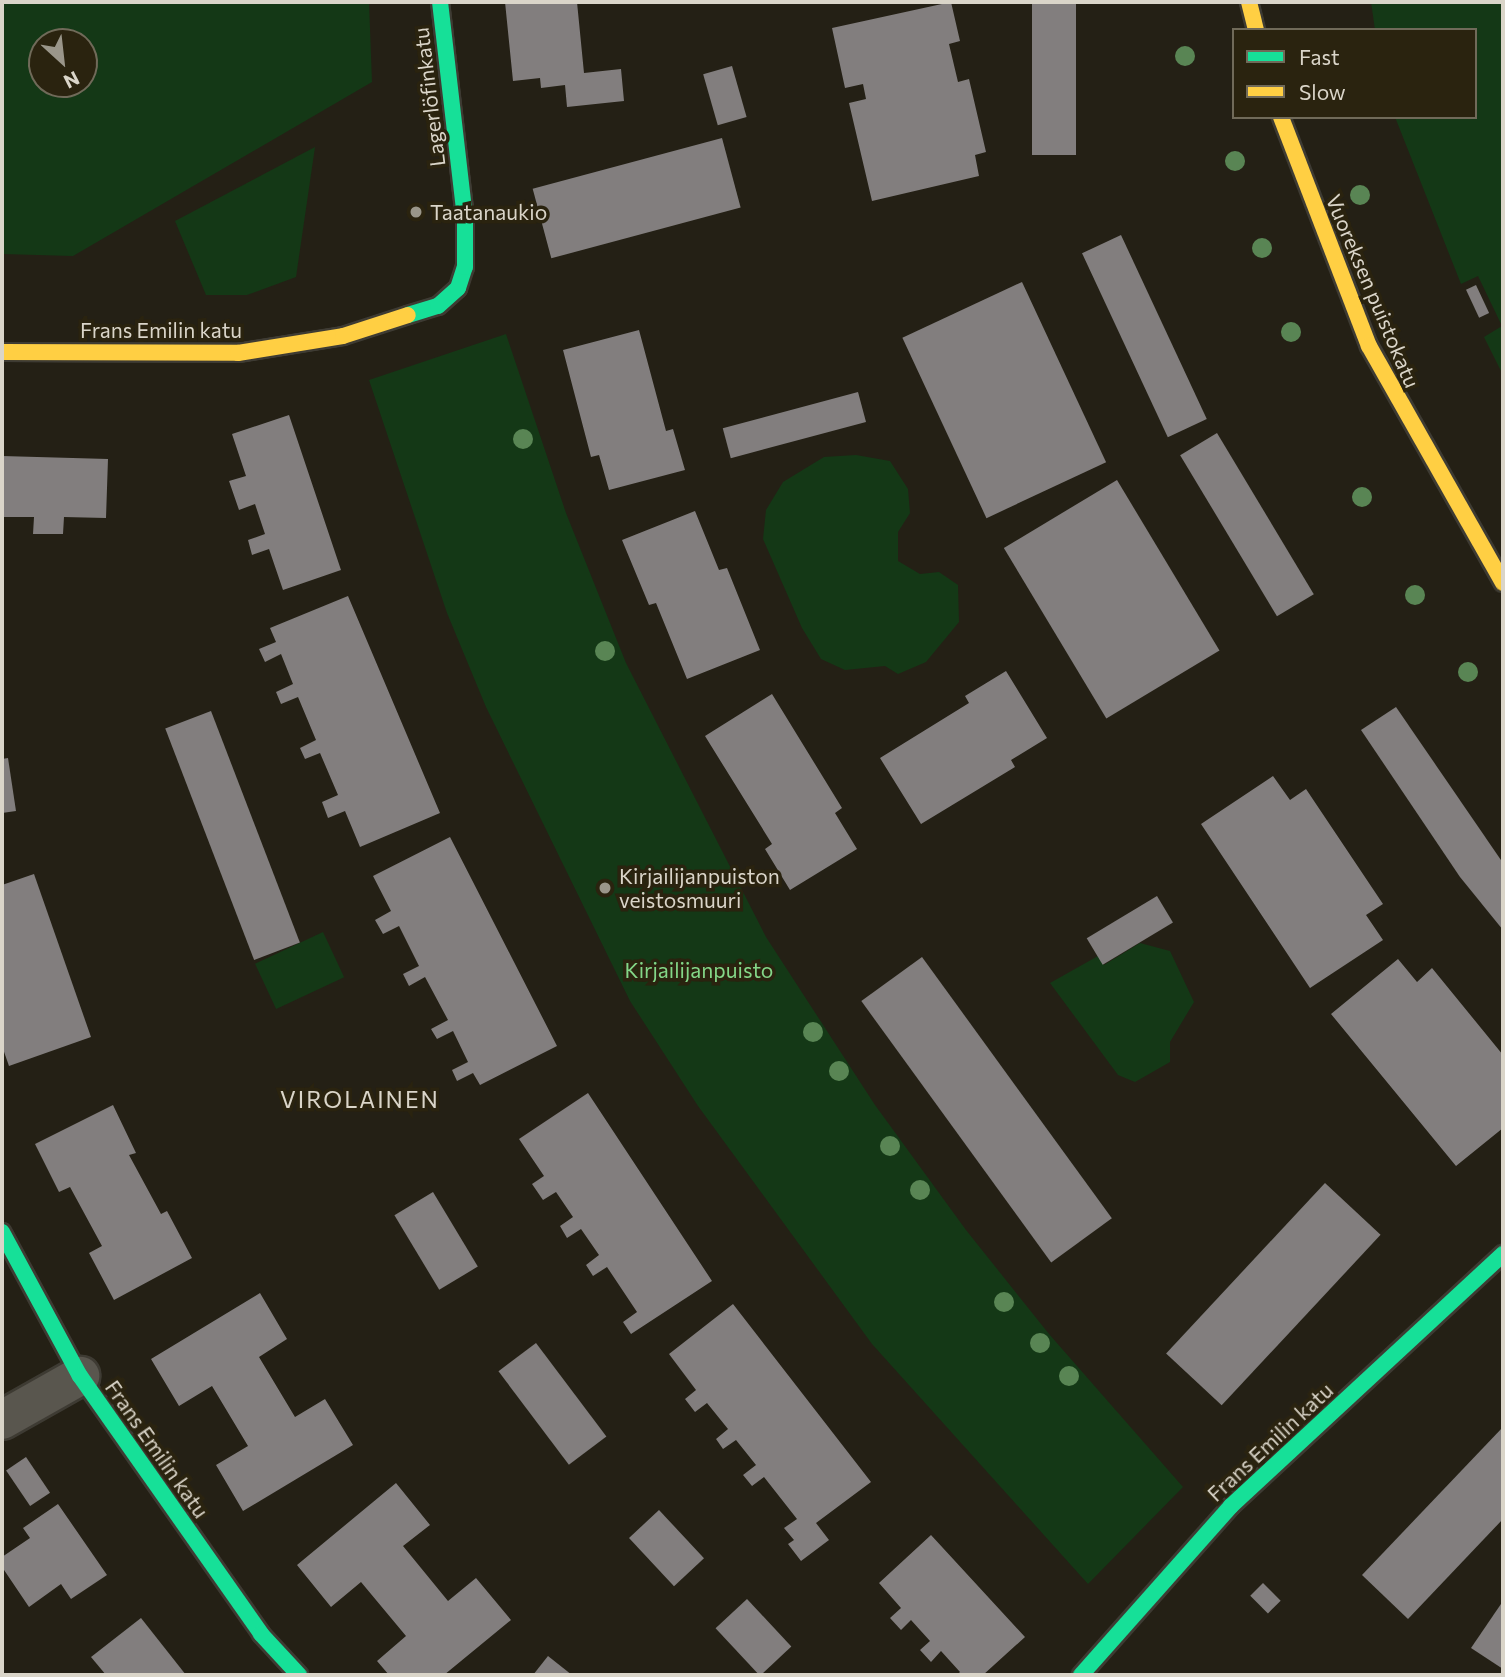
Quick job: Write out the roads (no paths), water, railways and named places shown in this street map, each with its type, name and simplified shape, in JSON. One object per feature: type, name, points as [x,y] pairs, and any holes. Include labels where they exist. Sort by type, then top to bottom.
[{"type":"street","name":"Lagerlöfinkatu","points":[[401,318],[438,306],[457,288],[465,267],[465,218],[440,2]]},
{"type":"street","points":[[1249,2],[1256,28]]},
{"type":"street","name":"Vuoreksen puistokatu","points":[[1282,119],[1369,346],[1503,583]]},
{"type":"street","name":"Frans Emilin katu","points":[[2,352],[238,353],[343,336],[401,318]]},
{"type":"street","name":"Frans Emilin katu","points":[[2,1232],[79,1376],[261,1634],[299,1675]]},
{"type":"street","name":"Frans Emilin katu","points":[[1080,1675],[1231,1506],[1503,1254]]},
{"type":"street","points":[[2,1420],[79,1376]]},
{"type":"place","name":"Taatanaukio","points":[[416,212]]},
{"type":"place","name":"Kirjailijanpuiston veistosmuuri","points":[[605,888]]},
{"type":"district","name":"VIROLAINEN","points":[[360,1099]]},
{"type":"park label","name":"Kirjailijanpuisto","points":[[699,970]]}]
